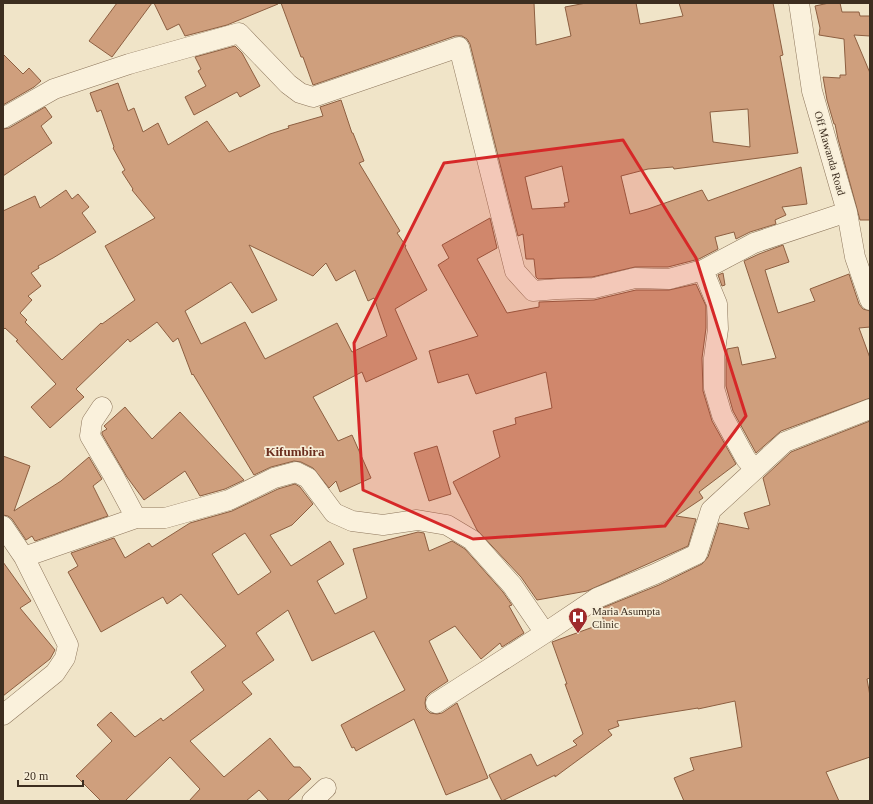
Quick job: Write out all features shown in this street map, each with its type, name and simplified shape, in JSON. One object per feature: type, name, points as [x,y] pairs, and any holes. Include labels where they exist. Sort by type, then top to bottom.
[{"type":"street","name":"Off Mawanda Road","points":[[799,3],[812,91],[847,212],[855,257],[870,300]]},
{"type":"street","points":[[3,118],[54,89],[129,64],[239,33],[288,84],[300,93],[313,97],[459,47],[515,271],[533,291],[594,288],[635,278],[669,280],[703,270],[754,242],[847,212]]},
{"type":"street","points":[[703,270],[717,304],[718,329],[714,358],[714,388],[722,415],[746,459],[755,469]]},
{"type":"street","points":[[102,407],[92,422],[90,436],[136,518]]},
{"type":"street","points":[[436,702],[545,634],[597,598],[655,574],[697,554],[711,510],[785,442],[870,409]]},
{"type":"street","points":[[24,557],[136,518],[165,518],[229,500],[274,478],[296,472],[308,478],[334,513],[352,521],[382,525],[418,520],[447,525],[472,540],[512,585],[545,634]]},
{"type":"street","points":[[3,526],[24,557],[68,645],[65,658],[55,673],[3,715]]},
{"type":"highlighted area","points":[[623,140],[696,258],[746,416],[665,526],[473,539],[363,490],[354,343],[444,163]]},
{"type":"building","points":[[117,3],[152,3],[112,57],[89,41]]},
{"type":"building","points":[[154,3],[278,4],[227,25],[185,36],[179,24],[167,30]]},
{"type":"building","points":[[281,3],[534,3],[536,45],[571,36],[565,7],[586,3],[636,3],[640,24],[683,16],[679,3],[773,3],[783,55],[780,56],[798,153],[674,169],[673,167],[648,169],[621,176],[630,214],[702,190],[708,201],[801,167],[807,204],[782,207],[786,215],[775,220],[776,224],[750,232],[736,239],[734,232],[715,237],[718,249],[699,259],[668,267],[635,267],[592,277],[538,279],[536,277],[534,259],[526,259],[523,234],[518,236],[470,44],[467,39],[462,36],[455,36],[313,85],[303,57],[301,57]],"holes":[[[748,109],[750,147],[713,142],[710,112]],[[562,166],[569,202],[564,203],[565,207],[532,209],[525,177]]]},
{"type":"building","points":[[829,3],[840,3],[842,12],[859,12],[860,16],[870,16],[870,36],[854,35],[870,73],[870,220],[860,220],[835,124],[827,100],[823,77],[840,78],[840,75],[846,75],[844,39],[819,35],[820,28],[815,6]]},
{"type":"building","points":[[235,46],[242,53],[260,86],[240,97],[237,92],[194,115],[185,97],[206,86],[198,71],[201,69],[195,57]]},
{"type":"building","points":[[3,54],[23,74],[29,68],[41,81],[34,87],[3,105]]},
{"type":"building","points":[[118,83],[128,111],[134,108],[143,132],[158,123],[168,145],[207,121],[229,152],[270,134],[289,128],[288,126],[323,116],[320,107],[341,100],[352,133],[364,161],[359,163],[400,231],[397,233],[406,246],[405,247],[427,290],[395,309],[417,359],[366,382],[362,372],[313,397],[338,441],[352,435],[371,478],[340,492],[336,481],[329,488],[313,468],[301,462],[294,461],[271,467],[254,475],[193,374],[192,375],[178,338],[173,342],[157,322],[130,342],[128,339],[76,389],[84,397],[50,428],[31,407],[56,384],[16,341],[18,340],[5,328],[3,330],[3,211],[35,196],[40,208],[66,190],[72,199],[78,194],[89,207],[82,213],[96,232],[38,266],[39,268],[31,273],[41,286],[28,296],[32,300],[20,313],[27,320],[25,322],[62,360],[101,323],[102,324],[135,300],[105,246],[155,218],[132,190],[133,189],[122,172],[125,170],[113,148],[114,147],[101,110],[97,112],[90,93]],"holes":[[[249,245],[313,276],[326,263],[336,281],[355,270],[368,301],[374,298],[387,336],[352,352],[337,323],[265,359],[245,322],[201,344],[185,311],[231,282],[252,313],[277,300]]]},
{"type":"building","points":[[45,107],[52,117],[41,126],[52,143],[3,176],[3,129],[9,128]]},
{"type":"building","points":[[490,218],[497,248],[477,259],[507,313],[539,307],[539,302],[594,300],[636,290],[669,290],[696,284],[706,306],[706,328],[702,358],[703,391],[712,421],[736,464],[699,492],[703,498],[676,516],[696,519],[688,546],[587,591],[537,600],[521,577],[477,530],[453,482],[500,457],[493,431],[516,424],[515,418],[552,408],[546,372],[476,394],[468,374],[438,383],[429,351],[478,336],[438,265],[449,258],[442,245]]},
{"type":"building","points":[[783,245],[789,262],[765,270],[778,313],[815,301],[810,289],[849,274],[859,304],[863,309],[870,311],[870,327],[859,328],[870,358],[870,398],[781,431],[756,453],[733,411],[726,386],[727,349],[738,347],[742,365],[776,358],[744,261]]},
{"type":"building","points":[[723,273],[725,285],[722,286],[718,275]]},
{"type":"building","points":[[125,407],[152,439],[180,412],[244,480],[225,489],[200,496],[185,471],[144,500],[127,477],[102,434],[102,432],[107,429],[104,426]]},
{"type":"building","points":[[870,421],[870,678],[867,679],[870,696],[870,757],[826,772],[839,801],[684,801],[674,778],[694,770],[690,758],[742,747],[735,701],[698,709],[617,721],[619,726],[608,730],[612,735],[555,777],[555,775],[502,801],[489,775],[531,754],[537,766],[577,745],[573,741],[583,734],[552,642],[604,623],[602,608],[659,585],[702,564],[708,557],[719,523],[749,529],[744,513],[770,505],[763,478],[791,452]]},
{"type":"building","points":[[437,446],[451,494],[429,501],[414,453]]},
{"type":"building","points":[[3,456],[30,466],[14,511],[61,481],[89,457],[102,479],[93,486],[108,516],[35,541],[32,536],[26,540],[12,519],[3,515]]},
{"type":"building","points":[[295,484],[300,487],[313,504],[292,525],[270,535],[291,566],[330,541],[344,564],[317,581],[335,614],[367,598],[353,549],[418,532],[424,533],[429,551],[452,541],[465,549],[503,592],[512,605],[509,606],[524,633],[502,647],[500,643],[481,659],[455,626],[429,641],[448,681],[426,697],[426,709],[430,713],[437,714],[442,713],[457,703],[488,778],[446,795],[414,719],[356,751],[354,747],[352,748],[341,725],[405,690],[374,631],[312,661],[288,610],[256,633],[274,660],[242,682],[252,694],[190,741],[224,777],[270,738],[294,767],[300,767],[311,779],[287,801],[269,801],[259,790],[246,801],[189,801],[200,789],[170,757],[125,801],[101,801],[76,776],[112,741],[97,725],[111,712],[135,737],[161,718],[163,721],[204,690],[191,672],[226,646],[181,594],[167,604],[163,597],[101,632],[68,572],[78,566],[71,553],[114,538],[125,558],[149,543],[152,547],[190,523],[232,511],[278,489]],"holes":[[[245,533],[271,572],[238,595],[212,554]]]},
{"type":"building","points":[[3,562],[31,601],[20,608],[55,650],[50,659],[3,696]]},
{"type":"place","name":"Maria Asumpta Clinic","points":[[578,634]]},
{"type":"district","name":"Kifumbira","points":[[295,451]]}]
